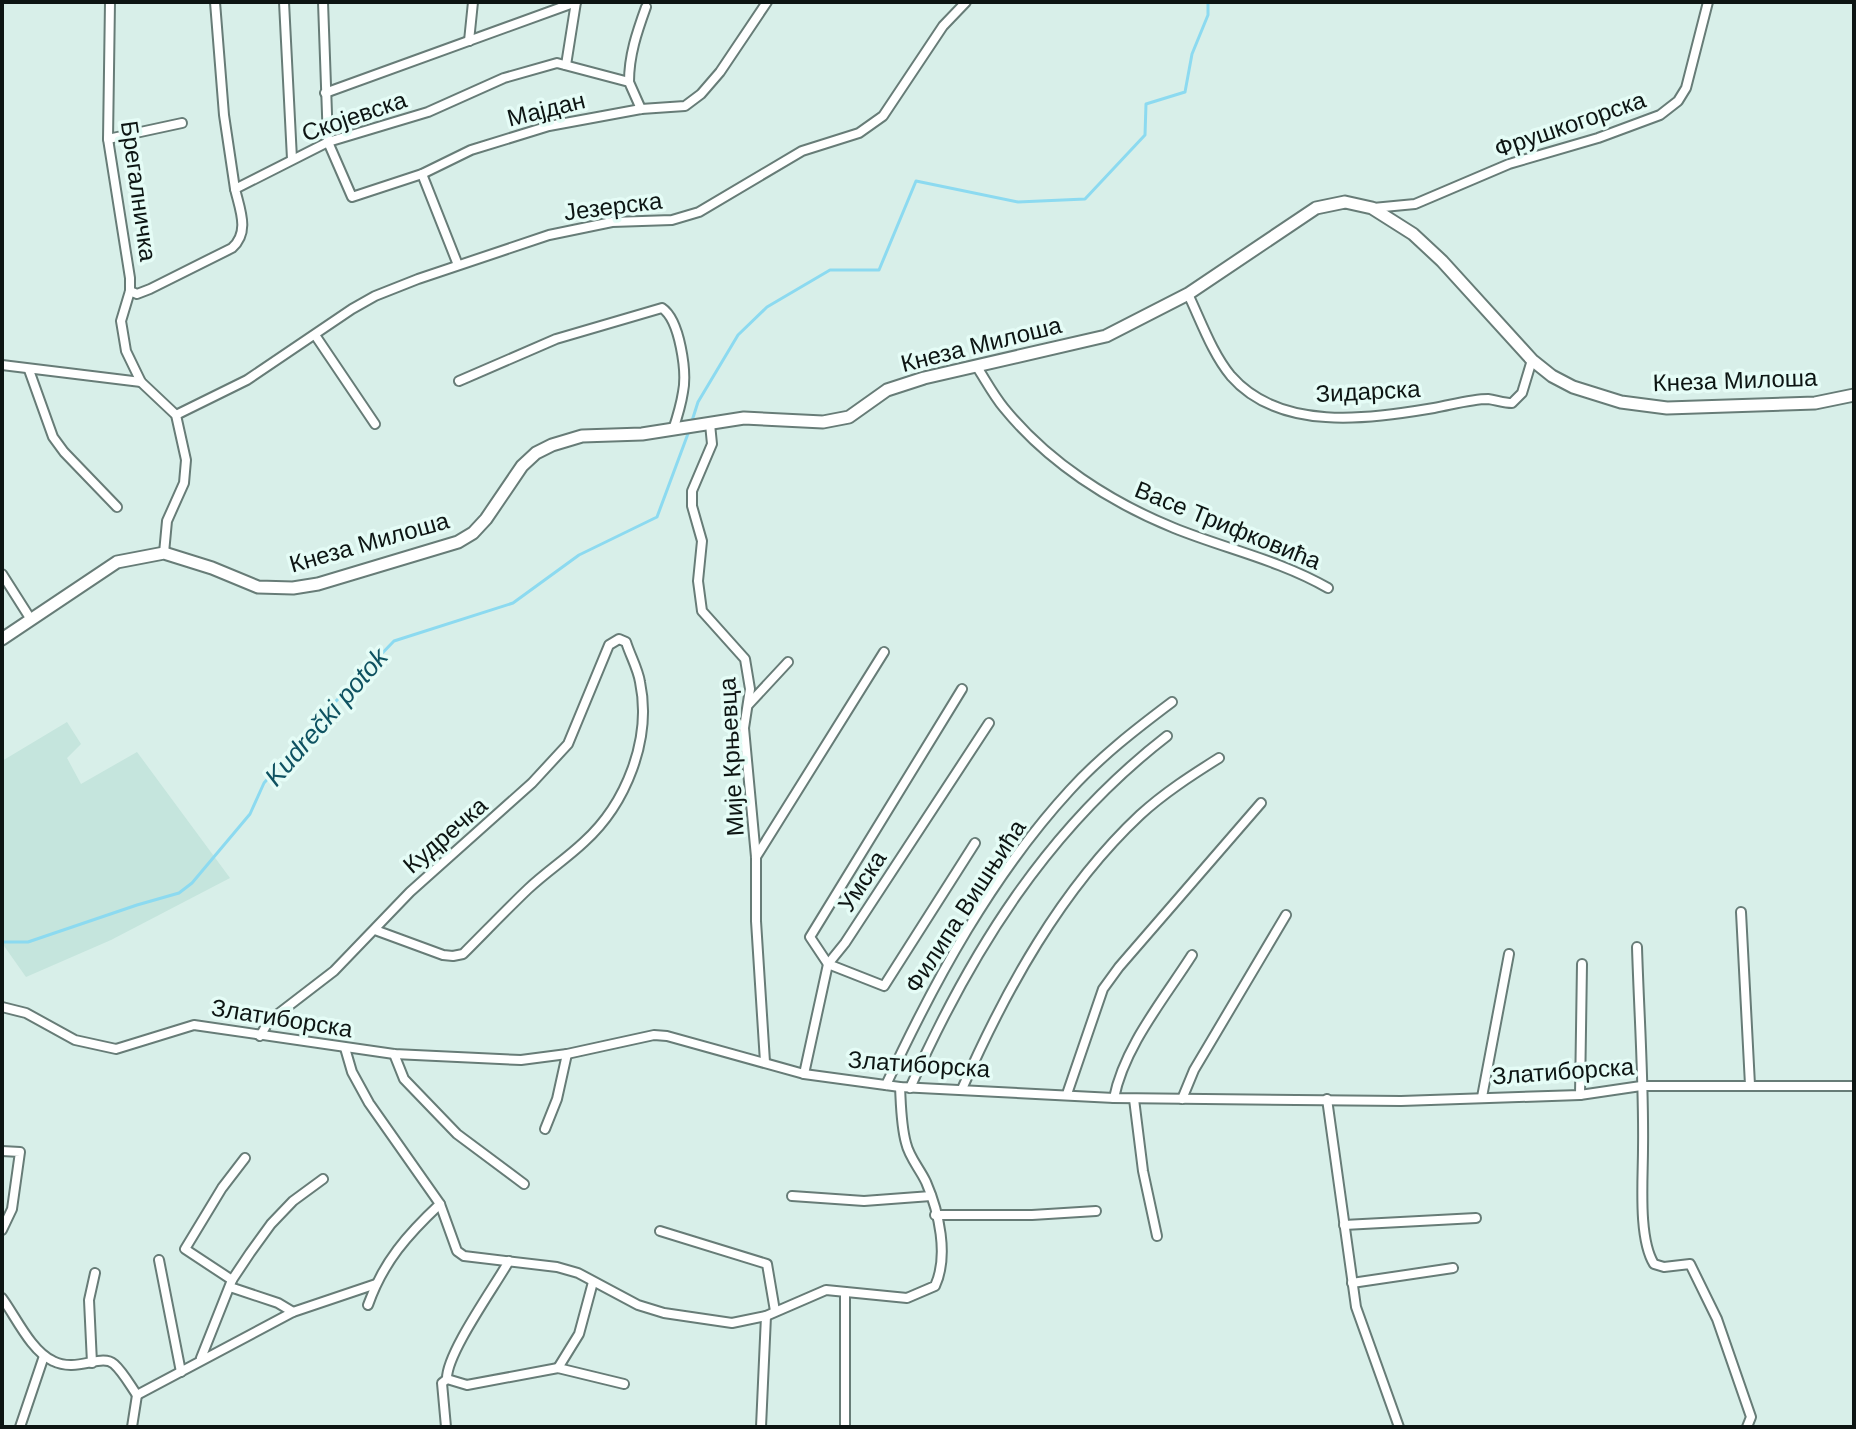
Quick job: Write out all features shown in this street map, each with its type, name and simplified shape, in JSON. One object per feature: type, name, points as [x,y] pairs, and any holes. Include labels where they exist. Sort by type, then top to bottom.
[{"type":"street","name":"Брегалничка","points":[[110,2],[108,139],[130,278],[130,291],[121,321],[126,351],[141,382],[176,415]]},
{"type":"street","points":[[130,291],[137,294],[150,289],[232,248],[243,235],[224,115],[215,2]]},
{"type":"street","points":[[284,2],[292,159]]},
{"type":"street","points":[[323,2],[328,142]]},
{"type":"street","points":[[469,41],[473,2]]},
{"type":"street","points":[[325,93],[576,2],[566,65]]},
{"type":"street","name":"Мајдан","points":[[328,142],[352,197],[422,174],[471,150],[549,126],[641,109],[685,106],[701,94],[720,72],[767,2]]},
{"type":"street","name":"Језерска","points":[[176,415],[247,380],[375,296],[549,235],[612,222],[672,220],[699,212],[802,151],[859,133],[883,116],[943,26],[966,2]]},
{"type":"street","name":"Фрушкогорска","points":[[1372,208],[1415,204],[1509,164],[1598,138],[1660,115],[1678,101],[1686,88],[1708,2]]},
{"type":"street","points":[[641,109],[629,82],[629,64],[646,7]]},
{"type":"street","name":"Скојевска","points":[[235,189],[328,142],[428,112],[504,78],[557,63],[629,82]]},
{"type":"street","points":[[108,139],[182,123]]},
{"type":"street","points":[[422,174],[458,265]]},
{"type":"street","name":"Кнеза Милоша","points":[[2,639],[117,562],[164,553],[258,587],[293,588],[318,584],[458,542],[473,533],[486,519],[522,466],[536,453],[552,445],[582,436],[642,434],[744,418],[833,421],[849,417],[887,390],[924,378],[1106,336],[1188,294],[1316,208],[1345,202],[1372,208],[1413,234],[1442,261],[1532,360],[1573,387],[1621,402],[1667,408],[1815,403],[1854,395]]},
{"type":"street","name":"Зидарска","points":[[1188,294],[1220,361],[1231,376],[1266,402],[1298,414],[1325,418],[1403,413],[1488,399],[1512,403],[1522,393],[1532,360]]},
{"type":"street","points":[[459,381],[556,339],[662,308],[674,320],[682,354],[685,428]]},
{"type":"street","points":[[315,335],[375,424]]},
{"type":"street","points":[[2,365],[141,382]]},
{"type":"street","name":"Васе Трифковића","points":[[977,367],[1004,408],[1059,463],[1114,499],[1173,527],[1275,561],[1328,588]]},
{"type":"street","points":[[29,370],[53,437],[117,507]]},
{"type":"street","points":[[164,553],[167,521],[184,483],[186,460],[176,415]]},
{"type":"street","name":"Мије Крњевца","points":[[710,424],[712,444],[692,491],[692,506],[702,541],[698,581],[702,611],[745,659],[750,689],[744,728],[756,857],[765,1062]]},
{"type":"street","points":[[2,574],[30,618]]},
{"type":"street","name":"Кудречка","points":[[260,1036],[269,1021],[334,971],[410,892],[532,783],[568,744],[609,645],[619,639],[626,642],[640,681],[643,716],[629,780],[615,807],[586,840],[529,888],[463,954],[453,956],[375,930]]},
{"type":"street","points":[[756,857],[884,652]]},
{"type":"street","points":[[749,704],[788,662]]},
{"type":"street","points":[[962,689],[810,937],[828,964],[884,986],[975,843]]},
{"type":"street","name":"Филипа Вишњића","points":[[886,1085],[944,969],[1032,834],[1071,788],[1172,702]]},
{"type":"street","name":"Умска","points":[[804,1074],[828,964],[845,943],[989,723]]},
{"type":"street","points":[[910,1088],[940,1021],[969,968],[1033,872],[1086,807],[1114,779],[1167,736]]},
{"type":"street","points":[[962,1089],[990,1025],[1027,962],[1101,857],[1162,796],[1219,758]]},
{"type":"street","points":[[1067,1094],[1103,989],[1261,803]]},
{"type":"street","points":[[1741,912],[1750,1085]]},
{"type":"street","points":[[1182,1099],[1194,1070],[1286,915]]},
{"type":"street","points":[[1637,947],[1643,1149],[1641,1185],[1647,1254],[1654,1264],[1664,1267],[1690,1264],[1722,1333],[1751,1417],[1747,1427]]},
{"type":"street","points":[[1482,1097],[1509,954]]},
{"type":"street","points":[[1114,1098],[1127,1062],[1192,955]]},
{"type":"street","points":[[1580,1095],[1582,964]]},
{"type":"street","name":"Златиборска","points":[[2,1007],[26,1013],[75,1040],[116,1049],[194,1025],[394,1054],[521,1060],[567,1054],[654,1035],[804,1074],[900,1087],[1134,1099],[1401,1101],[1580,1095],[1641,1086],[1854,1086]]},
{"type":"street","points":[[345,1048],[352,1072],[369,1103],[440,1204],[457,1251],[464,1256],[557,1267],[578,1273],[638,1305],[664,1313],[732,1323],[770,1314],[826,1290],[907,1298],[935,1286],[942,1271],[942,1254],[931,1196],[906,1146],[900,1087]]},
{"type":"street","points":[[394,1054],[404,1079],[457,1134],[524,1184]]},
{"type":"street","points":[[545,1129],[557,1099],[567,1054]]},
{"type":"street","points":[[1134,1099],[1143,1171],[1157,1236]]},
{"type":"street","points":[[1327,1099],[1356,1307],[1399,1427]]},
{"type":"street","points":[[2,1151],[20,1152],[12,1209],[2,1230]]},
{"type":"street","points":[[245,1158],[222,1188],[185,1249],[231,1284],[293,1312]]},
{"type":"street","points":[[200,1359],[231,1284],[271,1224],[293,1201],[323,1179]]},
{"type":"street","points":[[792,1196],[864,1201],[931,1196]]},
{"type":"street","points":[[368,1305],[376,1284],[407,1236],[440,1204]]},
{"type":"street","points":[[935,1215],[1032,1215],[1096,1211]]},
{"type":"street","points":[[1344,1225],[1476,1218]]},
{"type":"street","points":[[660,1231],[767,1264],[770,1314],[761,1427]]},
{"type":"street","points":[[159,1260],[181,1372]]},
{"type":"street","points":[[446,1427],[441,1386],[447,1379],[446,1372],[509,1261]]},
{"type":"street","points":[[1352,1283],[1453,1268]]},
{"type":"street","points":[[92,1363],[89,1300],[95,1273]]},
{"type":"street","points":[[558,1368],[579,1334],[593,1282]]},
{"type":"street","points":[[137,1395],[293,1312],[376,1284]]},
{"type":"street","points":[[845,1292],[845,1427]]},
{"type":"street","points":[[2,1298],[44,1356],[71,1367],[110,1361],[116,1366],[137,1395],[132,1427]]},
{"type":"street","points":[[20,1427],[44,1356]]},
{"type":"street","points":[[447,1379],[467,1385],[558,1368],[624,1384]]},
{"type":"shaded area","points":[[67,722],[81,744],[67,758],[81,784],[137,752],[230,878],[111,940],[26,977],[2,943],[2,761]]},
{"type":"waterway","name":"Kudrečki potok","points":[[691,424],[698,402],[738,335],[767,307],[830,270],[879,270],[916,181],[1018,202],[1085,199],[1145,135],[1146,104],[1185,92],[1192,54],[1208,15],[1208,2]]},
{"type":"waterway","name":"Kudrečki potok","points":[[2,942],[28,942],[179,893],[192,883],[250,814],[264,783],[394,641],[513,603],[579,555],[657,517],[689,431]]}]
